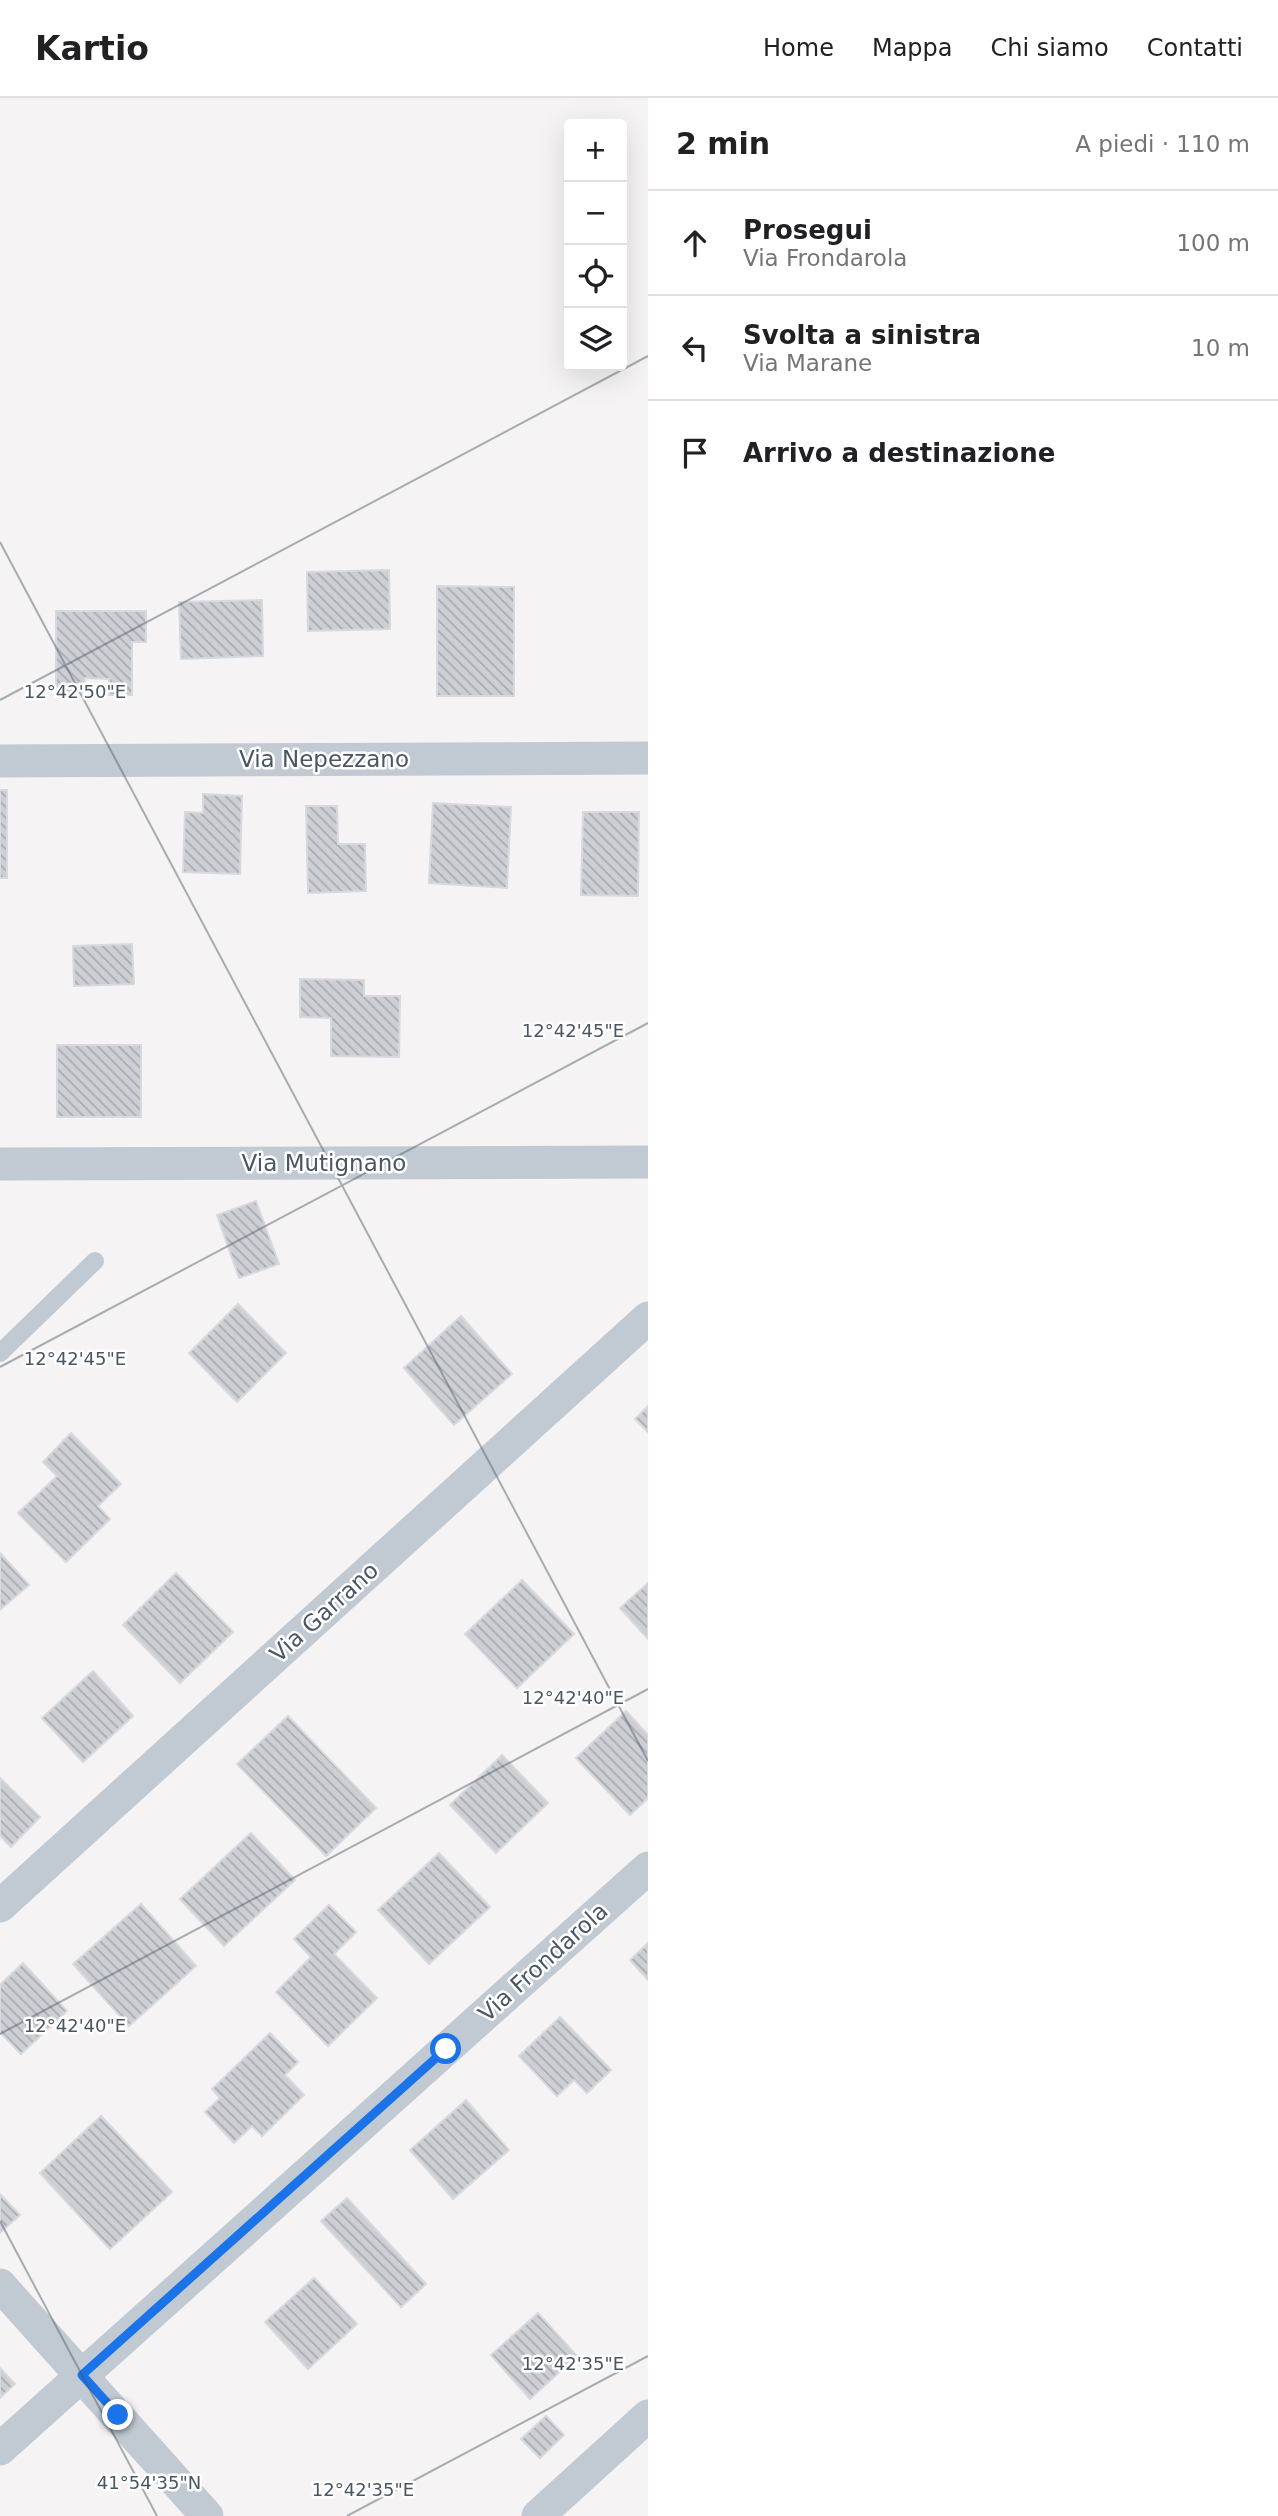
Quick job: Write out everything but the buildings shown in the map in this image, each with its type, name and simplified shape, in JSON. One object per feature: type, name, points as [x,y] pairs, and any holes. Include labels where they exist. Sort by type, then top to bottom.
[{"type":"street","name":"Via Nepezzano","points":[[0,761],[648,758]]},
{"type":"street","name":"Via Mutignano","points":[[0,1164],[648,1162]]},
{"type":"street","name":"Via Garrano","points":[[0,1906],[648,1318]]},
{"type":"street","name":"Via Frondarola","points":[[0,2449],[648,1868]]},
{"type":"street","points":[[0,2286],[207,2516]]},
{"type":"street","points":[[538,2516],[648,2416]]},
{"type":"lane","points":[[0,1353],[95,1261]]},
{"type":"route","points":[[118,2415],[82,2375],[446,2049]]}]
